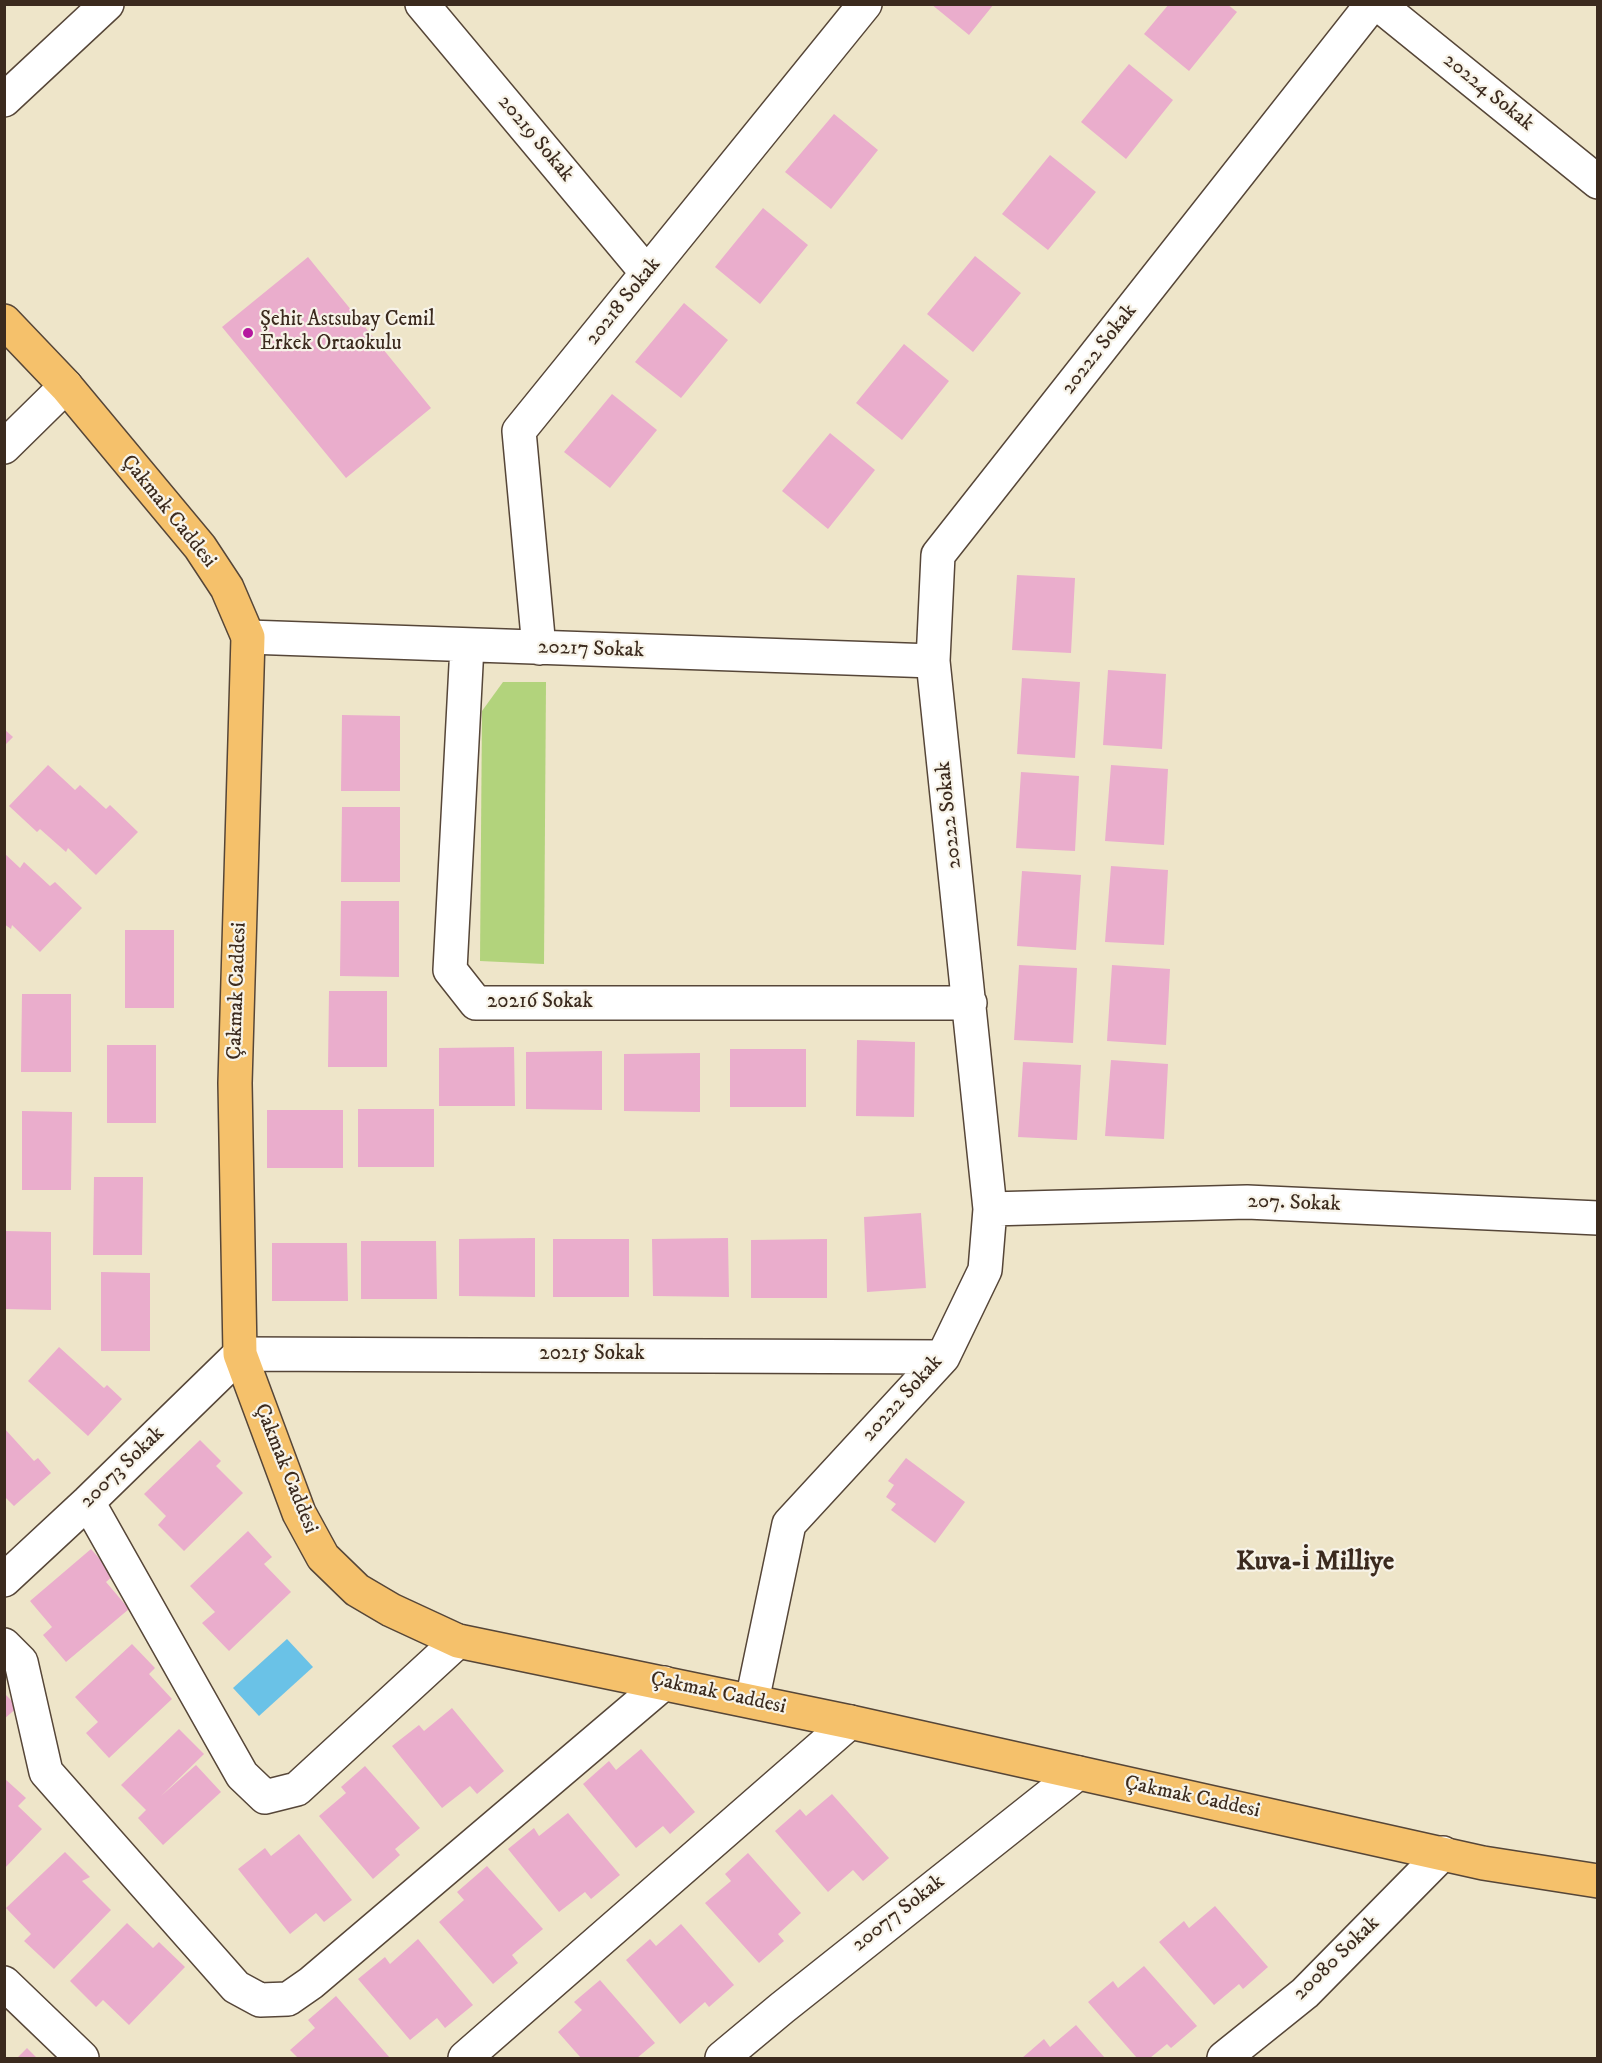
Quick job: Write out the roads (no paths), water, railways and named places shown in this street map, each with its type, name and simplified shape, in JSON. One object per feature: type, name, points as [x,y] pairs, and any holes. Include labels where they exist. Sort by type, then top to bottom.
[{"type":"main road","name":"Çakmak Caddesi","points":[[4,321],[66,387],[200,547],[228,588],[248,637],[235,1083],[240,1354],[299,1513],[323,1557],[357,1590],[391,1610],[459,1641],[850,1722],[1483,1863],[1598,1881]]},
{"type":"street","points":[[4,100],[107,4]]},
{"type":"street","name":"20219 Sokak","points":[[422,4],[647,273]]},
{"type":"street","name":"20218 Sokak","points":[[539,648],[519,431],[865,4]]},
{"type":"street","name":"20222 Sokak","points":[[752,1701],[789,1524],[943,1356],[985,1269],[990,1209],[933,661],[938,555],[1372,4]]},
{"type":"street","name":"20224 Sokak","points":[[1378,4],[1598,182]]},
{"type":"street","points":[[4,447],[66,387]]},
{"type":"street","name":"20217 Sokak","points":[[248,637],[933,661]]},
{"type":"street","name":"20216 Sokak","points":[[467,646],[450,970],[476,1003],[970,1003]]},
{"type":"street","name":"207. Sokak","points":[[990,1209],[1247,1202],[1598,1218]]},
{"type":"street","name":"20215 Sokak","points":[[240,1354],[943,1356]]},
{"type":"street","name":"20073 Sokak","points":[[4,1580],[240,1354]]},
{"type":"street","points":[[88,1502],[242,1775],[265,1797],[297,1789],[459,1641]]},
{"type":"street","points":[[4,1646],[21,1662],[46,1772],[236,1987],[260,2000],[288,1999],[311,1983],[664,1683]]},
{"type":"street","points":[[465,2058],[850,1722]]},
{"type":"street","name":"20077 Sokak","points":[[722,2058],[791,2000],[1078,1773]]},
{"type":"street","name":"20080 Sokak","points":[[1224,2058],[1305,1993],[1443,1853]]},
{"type":"street","points":[[4,1983],[82,2058]]},
{"type":"water","points":[[287,1639],[313,1667],[259,1716],[233,1688]]},
{"type":"place","name":"Şehit Astsubay Cemil Erkek Ortaokulu","points":[[248,333]]},
{"type":"district","name":"Kuva-i̇ Milliye","points":[[1315,1563]]}]
